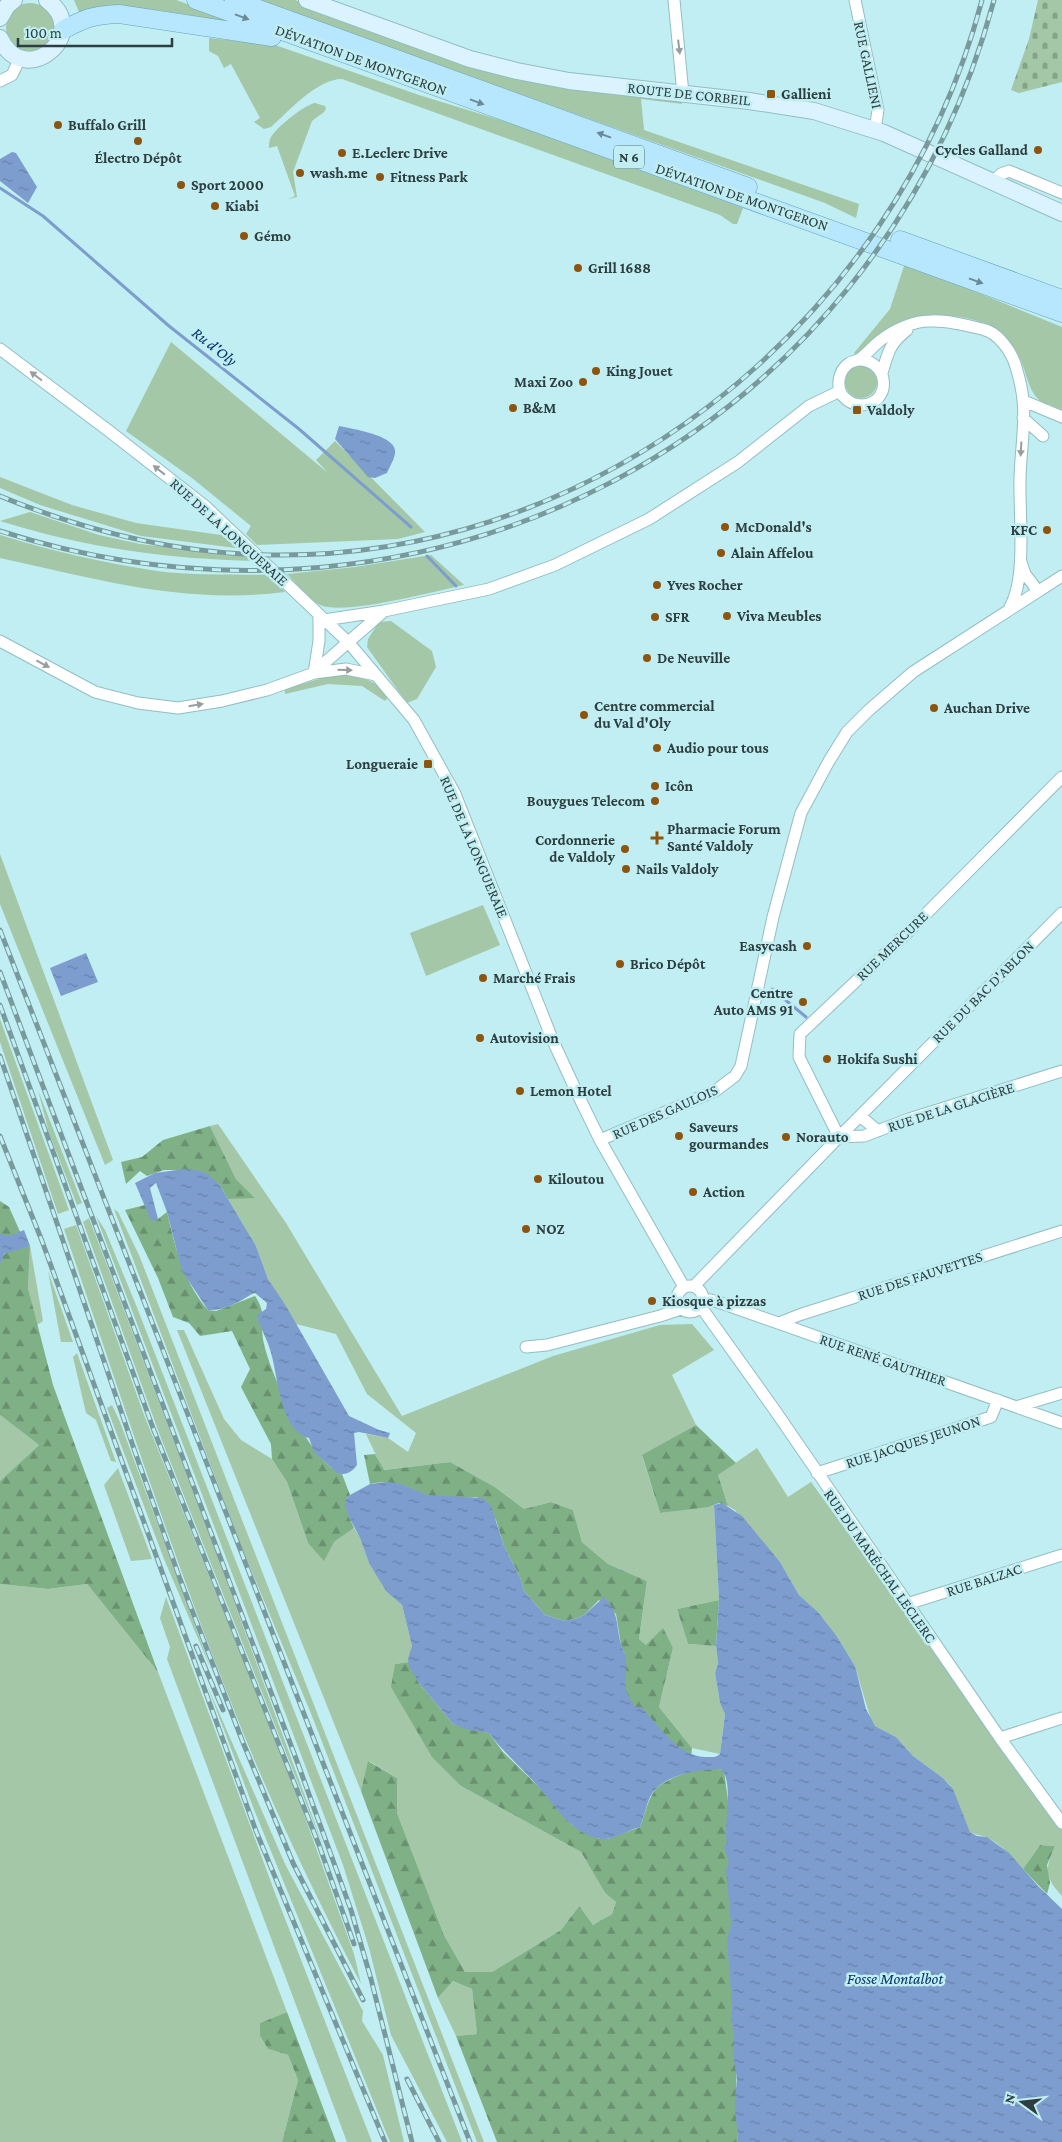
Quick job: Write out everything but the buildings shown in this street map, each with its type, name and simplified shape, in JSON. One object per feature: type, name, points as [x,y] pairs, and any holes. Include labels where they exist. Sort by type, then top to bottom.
[{"type":"main road","points":[[0,18],[7,6],[14,0]]},
{"type":"main road","name":"DÉVIATION DE MONTGERON","points":[[196,0],[1062,313]]},
{"type":"main road","name":"DÉVIATION DE MONTGERON","points":[[234,0],[1062,299]]},
{"type":"main road","name":"ROUTE DE CORBEIL","points":[[308,0],[446,51],[500,67],[569,81],[749,101],[814,111],[875,129],[994,181],[1062,214]]},
{"type":"main road","points":[[1,45],[20,58],[36,59],[51,52],[61,38],[62,30],[62,20],[54,3]]},
{"type":"main road","points":[[62,30],[78,21],[95,15],[119,14],[251,33],[326,48]]},
{"type":"street","points":[[674,0],[683,94]]},
{"type":"street","name":"RUE GALLIENI","points":[[854,0],[878,110],[875,129]]},
{"type":"street","points":[[0,81],[12,75],[20,58]]},
{"type":"street","points":[[994,181],[1009,171],[1062,193]]},
{"type":"street","points":[[914,324],[895,340],[888,351],[882,373],[883,387],[881,394],[870,403],[863,405],[851,403],[840,391],[839,377],[847,365],[860,360],[880,340],[896,330],[914,324],[929,321],[985,329],[1005,344],[1016,365],[1024,401],[1018,592],[1010,608]]},
{"type":"street","name":"RUE DE LA LONGUERAIE","points":[[0,349],[109,430],[204,506],[349,643],[414,720],[455,794],[553,1041],[600,1140],[689,1287]]},
{"type":"street","points":[[860,360],[873,363],[882,373]]},
{"type":"street","points":[[314,673],[322,617],[384,611],[489,589],[555,564],[649,519],[738,462],[809,406],[840,391]]},
{"type":"street","points":[[1024,401],[1062,417]]},
{"type":"street","points":[[1023,418],[1043,436]]},
{"type":"street","points":[[1020,558],[1025,574],[1038,591]]},
{"type":"street","name":"RUE DES GAULOIS","points":[[600,1140],[715,1091],[735,1076],[741,1066],[773,917],[801,813],[843,740],[870,710],[913,672],[1062,576]]},
{"type":"street","points":[[314,673],[384,611]]},
{"type":"street","points":[[0,641],[95,692],[138,703],[178,708],[222,701],[267,690],[314,673],[346,669],[376,675]]},
{"type":"street","name":"RUE MERCURE","points":[[839,1137],[799,1057],[800,1034],[908,932],[1062,777]]},
{"type":"street","name":"RUE DU BAC D'ABLON","points":[[689,1287],[1062,913]]},
{"type":"street","name":"RUE DE LA GLACIÈRE","points":[[839,1137],[864,1136],[909,1119],[1062,1071]]},
{"type":"street","points":[[860,1116],[878,1131]]},
{"type":"street","name":"RUE DES FAUVETTES","points":[[779,1323],[1062,1231]]},
{"type":"street","points":[[526,1347],[547,1345],[660,1316],[680,1309],[692,1312],[702,1304],[701,1292],[689,1287],[680,1289],[676,1297],[680,1309]]},
{"type":"street","name":"RUE RENÉ GAUTHIER","points":[[702,1304],[711,1300],[1062,1423]]},
{"type":"street","name":"RUE DU MARÉCHAL LECLERC","points":[[702,1304],[907,1604],[1000,1738],[1062,1823]]},
{"type":"street","points":[[1015,1407],[1062,1393]]},
{"type":"street","name":"RUE JACQUES JEUNON","points":[[817,1473],[991,1417],[998,1400]]},
{"type":"street","name":"RUE BALZAC","points":[[907,1604],[1062,1555]]},
{"type":"street","points":[[1000,1738],[1062,1718]]},
{"type":"green space","points":[[74,0],[176,0],[254,28],[167,11],[123,8],[79,12]]},
{"type":"green space","points":[[256,0],[295,0],[463,62],[681,98],[682,104],[641,99],[644,130],[859,204],[856,218],[825,203]]},
{"type":"green space","points":[[1038,0],[1062,0],[1062,82],[1019,93],[1011,90],[1029,39]]},
{"type":"green space","points":[[25,3],[35,3],[44,7],[50,13],[53,18],[53,36],[44,47],[35,51],[25,51],[16,47],[10,41],[6,32],[6,22],[10,13],[16,7]]},
{"type":"green space","points":[[209,38],[275,45],[419,95],[510,123],[743,208],[737,224],[733,224],[720,215],[342,79],[333,80],[313,90],[271,127],[264,129],[254,122],[260,118],[231,64],[224,68],[218,56],[209,51]]},
{"type":"green space","points":[[315,103],[325,106],[326,109],[312,121],[293,172],[297,197],[288,199],[295,196],[277,146],[269,148],[270,139],[291,117]]},
{"type":"green space","points":[[905,263],[1062,327],[1062,410],[1047,405],[1036,397],[1019,357],[1005,337],[988,325],[976,321],[934,315],[908,319],[892,326],[855,355],[854,353],[890,309]]},
{"type":"green space","points":[[171,342],[328,473],[316,460],[335,441],[425,532],[398,539],[257,545],[246,534],[251,526],[192,478],[126,431]]},
{"type":"green space","points":[[861,366],[872,371],[877,382],[872,393],[861,398],[850,393],[845,382],[850,371]]},
{"type":"green space","points":[[0,477],[72,505],[136,523],[228,536],[244,549],[141,536],[40,505],[0,488]]},
{"type":"green space","points":[[30,512],[99,535],[140,544],[250,557],[257,561],[159,555],[95,545],[0,521]]},
{"type":"green space","points":[[0,535],[78,556],[157,571],[171,573],[272,575],[285,592],[212,595],[141,588],[106,581],[0,558]]},
{"type":"green space","points":[[431,555],[464,585],[368,605],[332,608],[316,603],[287,574],[355,567]]},
{"type":"green space","points":[[391,621],[432,651],[436,667],[417,699],[407,703],[367,647],[368,639],[379,622]]},
{"type":"green space","points":[[336,674],[352,675],[371,681],[389,696],[385,701],[362,686],[328,684],[285,694],[285,689]]},
{"type":"green space","points":[[0,854],[113,1160],[105,1165],[0,904]]},
{"type":"green space","points":[[483,905],[500,945],[426,976],[410,933]]},
{"type":"green space","points":[[0,1019],[69,1210],[58,1214],[0,1042]]},
{"type":"green space","points":[[38,1090],[82,1203],[77,1205],[49,1133]]},
{"type":"green space","points":[[218,1124],[286,1223],[402,1416],[553,1356],[660,1325],[692,1324],[714,1350],[672,1375],[696,1425],[642,1456],[660,1513],[714,1505],[719,1600],[677,1609],[688,1644],[716,1646],[718,1663],[715,1673],[720,1703],[725,1713],[720,1754],[692,1748],[659,1707],[673,1648],[646,1645],[639,1639],[647,1581],[608,1564],[582,1542],[573,1510],[551,1502],[524,1509],[495,1487],[450,1462],[383,1470],[366,1434],[388,1438],[408,1452],[416,1433],[367,1394],[336,1334],[296,1324],[268,1279],[256,1246],[228,1199],[254,1197],[236,1179],[210,1126]]},
{"type":"green space","points":[[210,1126],[236,1179],[255,1198],[228,1199],[219,1184],[180,1170],[164,1170],[147,1176],[140,1171],[126,1184],[121,1162],[142,1157],[163,1140]]},
{"type":"green space","points":[[0,1201],[9,1207],[22,1236],[0,1244]]},
{"type":"green space","points":[[145,1205],[154,1222],[167,1212],[177,1251],[186,1276],[199,1299],[208,1310],[216,1311],[255,1296],[259,1303],[262,1314],[264,1344],[284,1396],[294,1417],[318,1454],[330,1467],[342,1474],[350,1495],[346,1499],[349,1517],[354,1528],[334,1542],[324,1561],[308,1543],[287,1482],[272,1459],[271,1444],[241,1387],[250,1369],[232,1331],[200,1336],[189,1323],[173,1317],[158,1278],[125,1210]]},
{"type":"green space","points":[[114,1209],[118,1212],[139,1255],[484,2142],[477,2142],[312,1716],[240,1543]]},
{"type":"green space","points":[[96,1216],[105,1230],[136,1305],[462,2142],[447,2142],[391,2035],[369,1948],[343,1865]]},
{"type":"green space","points":[[89,1218],[214,1547],[325,1851],[159,1433],[83,1222]]},
{"type":"green space","points":[[76,1225],[144,1415],[292,1781],[354,1954],[361,1984],[278,1815],[211,1651],[146,1471],[64,1229]]},
{"type":"green space","points":[[30,1246],[43,1321],[37,1325],[28,1288]]},
{"type":"green space","points":[[30,1246],[28,1288],[53,1385],[158,1672],[87,1584],[48,1589],[0,1584],[0,1481],[39,1445],[0,1415],[0,1259],[9,1251]]},
{"type":"green space","points":[[48,1271],[73,1342],[61,1342]]},
{"type":"green space","points":[[177,1330],[184,1330],[224,1419],[241,1440],[272,1459],[287,1482],[308,1543],[334,1542],[354,1528],[360,1538],[369,1563],[393,1597],[402,1605],[412,1646],[409,1662],[395,1664],[461,1786],[581,1852],[605,1893],[616,1902],[612,1914],[593,1925],[578,1907],[561,1930],[492,1972],[465,1972],[444,1935],[397,1813],[397,1778],[369,1761],[361,1791]]},
{"type":"green space","points":[[77,1353],[116,1462],[111,1461],[96,1420],[86,1413],[73,1357]]},
{"type":"green space","points":[[112,1405],[120,1422],[211,1669],[164,1559],[107,1408]]},
{"type":"green space","points":[[0,1415],[39,1445],[0,1481]]},
{"type":"green space","points":[[696,1425],[736,1463],[718,1475],[728,1506],[719,1503],[708,1507],[660,1513],[642,1455]]},
{"type":"green space","points":[[757,1448],[788,1497],[811,1482],[1062,1827],[1062,1896],[1049,1878],[1048,1872],[1049,1861],[1055,1846],[1040,1845],[1023,1869],[996,1843],[986,1837],[970,1832],[950,1785],[913,1756],[896,1737],[875,1726],[871,1720],[855,1666],[836,1635],[818,1612],[799,1595],[780,1562],[735,1510],[728,1506],[718,1475]]},
{"type":"green space","points":[[375,1454],[384,1470],[450,1462],[495,1487],[524,1509],[551,1502],[573,1510],[582,1542],[608,1564],[647,1581],[639,1639],[646,1645],[663,1628],[673,1648],[659,1707],[692,1748],[691,1758],[627,1701],[622,1683],[625,1654],[621,1645],[616,1614],[599,1600],[584,1615],[578,1618],[565,1621],[545,1615],[524,1591],[520,1577],[504,1546],[496,1520],[477,1497],[438,1498],[393,1483],[370,1484],[364,1455]]},
{"type":"green space","points":[[118,1468],[152,1559],[131,1561],[104,1485]]},
{"type":"green space","points":[[0,1584],[48,1589],[87,1584],[158,1672],[287,2012],[260,2023],[260,2036],[268,2049],[288,2055],[298,2080],[282,2142],[0,2142]]},
{"type":"green space","points":[[166,1597],[275,1893],[372,2142],[347,2142],[167,1659],[170,1647],[160,1618]]},
{"type":"green space","points":[[719,1600],[716,1646],[688,1644],[677,1609]]},
{"type":"green space","points":[[409,1662],[419,1683],[453,1724],[489,1733],[503,1752],[537,1785],[572,1825],[599,1839],[608,1839],[640,1827],[652,1794],[660,1785],[677,1776],[698,1770],[709,1768],[724,1771],[729,1808],[738,2142],[497,2142],[456,2036],[477,2034],[472,1989],[453,1981],[438,1998],[361,1791],[368,1761],[397,1778],[397,1813],[444,1935],[465,1972],[492,1972],[561,1930],[579,1906],[593,1925],[612,1914],[616,1902],[605,1893],[581,1852],[461,1786],[432,1757],[391,1687],[395,1664]]},
{"type":"green space","points":[[207,1685],[285,1864],[363,2011],[362,2021],[383,2055],[404,2142],[390,2142],[255,1812]]},
{"type":"green space","points":[[1040,1845],[1055,1846],[1047,1865],[1050,1883],[1047,1894],[1023,1869]]},
{"type":"green space","points":[[453,1981],[472,1989],[477,2034],[456,2036],[438,1998]]},
{"type":"green space","points":[[287,2012],[336,2142],[282,2142],[298,2080],[288,2055],[268,2049],[260,2036],[260,2023]]},
{"type":"water","points":[[12,152],[16,153],[37,187],[28,203],[0,181],[0,159]]},
{"type":"water","points":[[339,426],[372,433],[393,445],[395,456],[387,473],[375,478],[368,477],[335,439]]},
{"type":"water","points":[[86,953],[98,982],[61,996],[50,968]]},
{"type":"water","points":[[184,1169],[206,1173],[219,1184],[256,1246],[268,1279],[286,1306],[349,1416],[390,1433],[388,1438],[359,1432],[354,1433],[357,1465],[348,1473],[337,1473],[314,1452],[309,1438],[299,1433],[286,1414],[278,1388],[270,1349],[257,1315],[266,1309],[267,1303],[255,1293],[225,1307],[208,1310],[182,1271],[167,1212],[156,1183],[150,1188],[158,1219],[155,1222],[150,1218],[135,1183],[155,1173]]},
{"type":"water","points":[[24,1230],[30,1246],[4,1254],[0,1264],[0,1234],[10,1236]]},
{"type":"water","name":"Fosse Montalbot","points":[[388,1482],[401,1484],[427,1495],[483,1498],[491,1506],[504,1546],[520,1577],[524,1591],[545,1615],[565,1621],[578,1618],[604,1597],[615,1613],[621,1644],[626,1657],[625,1683],[627,1693],[635,1707],[641,1707],[677,1745],[695,1755],[705,1757],[715,1757],[720,1754],[725,1714],[720,1703],[715,1673],[718,1663],[716,1646],[719,1600],[714,1505],[722,1503],[742,1516],[780,1562],[799,1595],[818,1612],[836,1635],[855,1666],[866,1709],[875,1726],[896,1737],[913,1756],[943,1778],[953,1789],[970,1832],[977,1836],[987,1837],[1009,1853],[1039,1887],[1062,1909],[1062,2142],[738,2142],[735,2105],[737,2080],[733,2053],[734,2038],[727,1940],[731,1924],[726,1870],[729,1861],[724,1847],[727,1843],[728,1792],[724,1774],[720,1769],[691,1772],[671,1778],[656,1789],[650,1797],[640,1827],[615,1837],[600,1839],[580,1831],[564,1817],[489,1733],[469,1730],[453,1724],[419,1683],[409,1666],[408,1659],[412,1646],[402,1605],[386,1591],[369,1563],[345,1505],[346,1499],[350,1495],[370,1484]]},
{"type":"waterway","name":"Ru d'Oly","points":[[0,188],[43,216],[169,326],[299,429],[411,527]]},
{"type":"waterway","name":"Ru d'Oly","points":[[427,556],[456,586]]},
{"type":"waterway","name":"Ru d'Oly","points":[[772,989],[806,1017]]},
{"type":"railway","points":[[0,496],[59,518],[119,535],[181,547],[243,554],[369,549],[491,521],[604,473],[708,406],[801,324],[878,227],[940,118],[982,0]]},
{"type":"railway","points":[[0,531],[161,565],[319,567],[471,539],[613,481],[740,397],[849,287],[935,154],[994,0]]},
{"type":"railway","points":[[0,930],[470,2142]]},
{"type":"railway","points":[[0,972],[298,1764],[351,1910],[371,1979],[412,2142]]},
{"type":"railway","points":[[0,1005],[153,1428],[319,1845],[354,1944]]},
{"type":"railway","points":[[0,1056],[180,1579],[242,1740],[293,1863],[363,2000]]},
{"type":"railway","points":[[0,1136],[42,1241],[256,1831],[385,2142]]},
{"type":"railway","points":[[196,1646],[223,1710]]},
{"type":"railway","points":[[407,2079],[439,2142]]},
{"type":"place","name":"Gallieni","points":[[771,94]]},
{"type":"place","name":"Buffalo Grill","points":[[58,125]]},
{"type":"place","name":"Électro Dépôt","points":[[138,141]]},
{"type":"place","name":"Cycles Galland","points":[[1038,150]]},
{"type":"place","name":"E.Leclerc Drive","points":[[342,153]]},
{"type":"place","name":"wash.me","points":[[300,173]]},
{"type":"place","name":"Fitness Park","points":[[380,177]]},
{"type":"place","name":"Sport 2000","points":[[181,185]]},
{"type":"place","name":"Kiabi","points":[[215,206]]},
{"type":"place","name":"Gémo","points":[[244,236]]},
{"type":"place","name":"Grill 1688","points":[[578,268]]},
{"type":"place","name":"King Jouet","points":[[596,371]]},
{"type":"place","name":"Maxi Zoo","points":[[583,382]]},
{"type":"place","name":"B&M","points":[[513,408]]},
{"type":"place","name":"Valdoly","points":[[857,410]]},
{"type":"place","name":"McDonald's","points":[[725,527]]},
{"type":"place","name":"KFC","points":[[1047,530]]},
{"type":"place","name":"Alain Affelou","points":[[721,553]]},
{"type":"place","name":"Yves Rocher","points":[[657,585]]},
{"type":"place","name":"Viva Meubles","points":[[727,616]]},
{"type":"place","name":"SFR","points":[[655,617]]},
{"type":"place","name":"De Neuville","points":[[647,658]]},
{"type":"place","name":"Auchan Drive","points":[[934,708]]},
{"type":"place","name":"Centre commercial du Val d'Oly","points":[[584,715]]},
{"type":"place","name":"Audio pour tous","points":[[657,748]]},
{"type":"place","name":"Longueraie","points":[[428,764]]},
{"type":"place","name":"Icôn","points":[[655,786]]},
{"type":"place","name":"Bouygues Telecom","points":[[655,801]]},
{"type":"place","name":"Pharmacie Forum Santé Valdoly","points":[[657,838]]},
{"type":"place","name":"Cordonnerie de Valdoly","points":[[625,849]]},
{"type":"place","name":"Nails Valdoly","points":[[626,869]]},
{"type":"place","name":"Easycash","points":[[807,946]]},
{"type":"place","name":"Brico Dépôt","points":[[620,964]]},
{"type":"place","name":"Marché Frais","points":[[483,978]]},
{"type":"place","name":"Centre Auto AMS 91","points":[[803,1002]]},
{"type":"place","name":"Autovision","points":[[480,1038]]},
{"type":"place","name":"Hokifa Sushi","points":[[827,1059]]},
{"type":"place","name":"Lemon Hotel","points":[[520,1091]]},
{"type":"place","name":"Saveurs gourmandes","points":[[679,1136]]},
{"type":"place","name":"Norauto","points":[[786,1137]]},
{"type":"place","name":"Kiloutou","points":[[538,1179]]},
{"type":"place","name":"Action","points":[[693,1192]]},
{"type":"place","name":"NOZ","points":[[526,1229]]},
{"type":"place","name":"Kiosque à pizzas","points":[[652,1301]]}]
